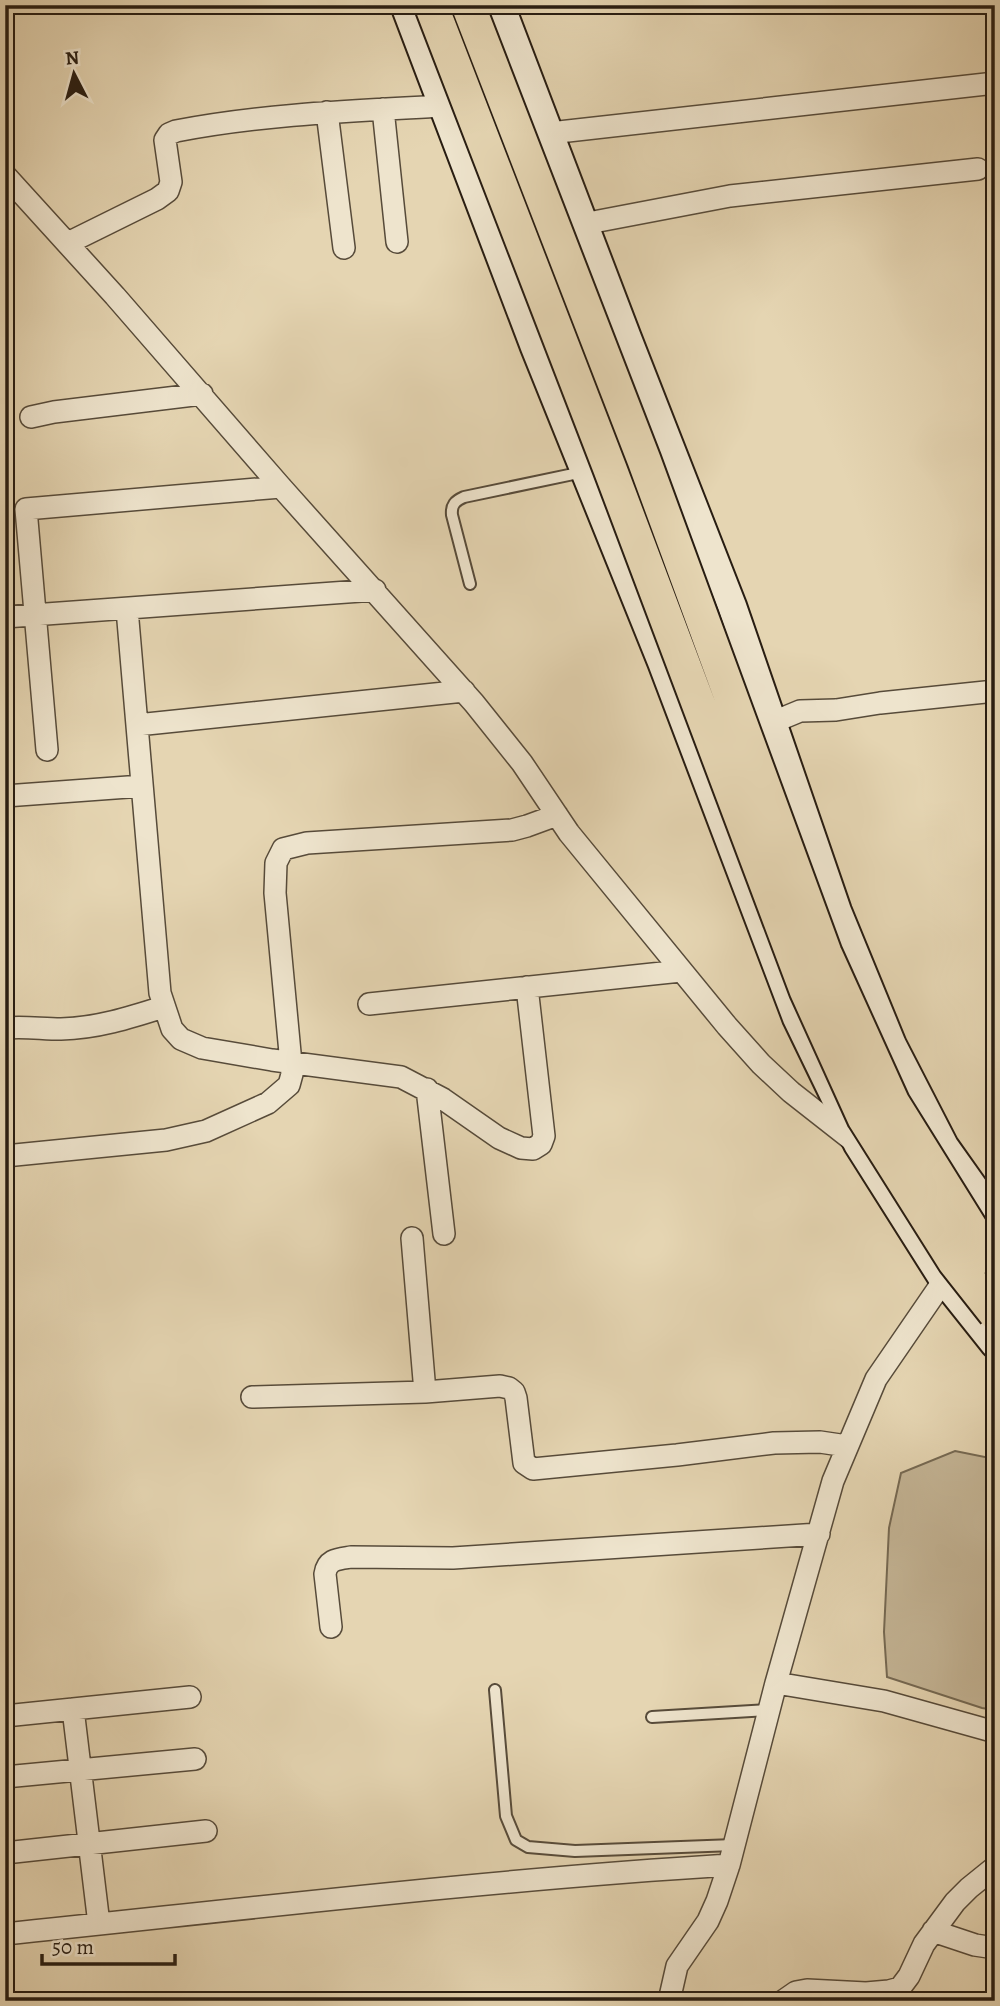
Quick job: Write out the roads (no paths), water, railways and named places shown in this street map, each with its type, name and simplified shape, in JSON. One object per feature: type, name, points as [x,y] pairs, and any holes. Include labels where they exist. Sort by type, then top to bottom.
[{"type":"highway","points":[[431,5],[605,456],[806,990],[864,1118],[954,1261],[995,1313]]},
{"type":"highway","points":[[468,5],[639,447],[825,953],[893,1103],[977,1238],[995,1260]]},
{"type":"main road","points":[[405,5],[535,347],[662,662],[797,1018],[858,1144],[944,1280],[995,1344]]},
{"type":"main road","points":[[500,5],[732,606],[837,911],[892,1045],[944,1146],[995,1218]]},
{"type":"street","points":[[550,134],[995,83]]},
{"type":"street","points":[[68,243],[157,200],[168,191],[171,183],[165,140],[169,134],[220,122],[327,112],[443,106]]},
{"type":"street","points":[[383,109],[397,242]]},
{"type":"street","points":[[327,112],[344,248]]},
{"type":"street","points":[[583,224],[730,196],[978,169]]},
{"type":"street","points":[[5,174],[14,195],[68,243],[464,691],[522,763],[569,832],[761,1065],[858,1144]]},
{"type":"street","points":[[31,417],[202,394]]},
{"type":"street","points":[[47,750],[26,509],[281,487]]},
{"type":"street","points":[[5,617],[375,590]]},
{"type":"street","points":[[127,609],[160,993],[172,1029],[181,1039],[202,1048],[401,1077],[427,1089],[499,1138],[520,1148],[533,1149],[541,1144],[544,1136],[527,987]]},
{"type":"street","points":[[136,725],[464,691]]},
{"type":"street","points":[[771,723],[800,711],[836,710],[995,691]]},
{"type":"street","points":[[5,796],[142,786]]},
{"type":"street","points":[[5,1156],[166,1140],[206,1131],[268,1104],[289,1085],[292,1074],[275,894],[276,863],[283,849],[307,843],[512,830],[557,815]]},
{"type":"street","points":[[369,1004],[681,971]]},
{"type":"street","points":[[5,1028],[60,1029],[100,1026],[163,1007]]},
{"type":"street","points":[[427,1089],[444,1234]]},
{"type":"street","points":[[669,2001],[677,1966],[708,1921],[717,1902],[833,1481],[847,1446],[876,1379],[944,1280],[995,1229]]},
{"type":"street","points":[[412,1238],[425,1392]]},
{"type":"street","points":[[253,1397],[425,1392],[500,1386],[514,1392],[524,1463],[533,1469],[664,1457],[774,1443],[820,1442],[847,1446]]},
{"type":"street","points":[[331,1626],[325,1574],[329,1562],[336,1559],[508,1555],[819,1534]]},
{"type":"street","points":[[776,1683],[884,1701],[995,1732]]},
{"type":"street","points":[[5,1716],[190,1697]]},
{"type":"street","points":[[73,1709],[99,1924]]},
{"type":"street","points":[[5,1777],[195,1759]]},
{"type":"street","points":[[5,1853],[206,1831]]},
{"type":"street","points":[[5,1934],[617,1872],[731,1855]]},
{"type":"street","points":[[784,2000],[796,1992],[807,1990],[866,1993],[889,1991],[898,1994],[924,1944],[955,1902],[995,1867]]},
{"type":"street","points":[[933,1931],[975,1945],[995,1948]]},
{"type":"lane","points":[[470,584],[452,515],[456,501],[585,471]]},
{"type":"lane","points":[[495,1690],[506,1816],[516,1840],[528,1847],[575,1851],[731,1855]]},
{"type":"lane","points":[[652,1717],[768,1710]]}]
